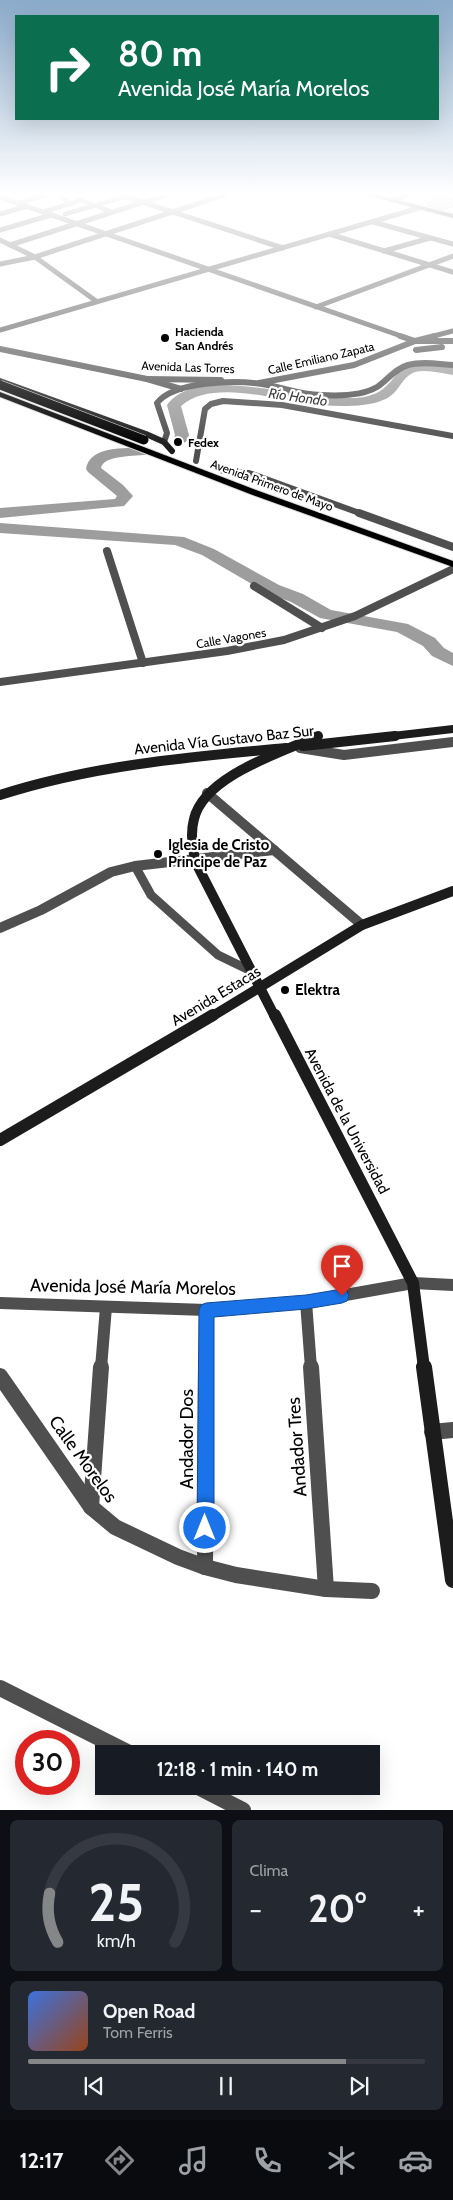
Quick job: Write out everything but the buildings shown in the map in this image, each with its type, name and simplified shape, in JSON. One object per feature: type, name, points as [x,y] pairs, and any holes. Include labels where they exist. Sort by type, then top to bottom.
[{"type":"highway","name":"Avenida Primero de Mayo","points":[[0,385],[246,480],[453,555]]},
{"type":"highway","points":[[11,398],[14,392],[26,390]]},
{"type":"highway","name":"Avenida Primero de Mayo","points":[[0,394],[253,492],[453,564]]},
{"type":"main road","name":"Avenida Primero de Mayo","points":[[0,381],[164,442],[172,451]]},
{"type":"main road","name":"Avenida Vía Gustavo Baz Sur","points":[[0,795],[62,777],[130,763],[453,729]]},
{"type":"main road","points":[[296,747],[318,736]]},
{"type":"main road","name":"Avenida de la Universidad","points":[[296,747],[225,778],[207,793],[194,817],[191,836],[195,861],[414,1283],[432,1432],[451,1551],[453,1580]]},
{"type":"main road","name":"Avenida Estacas","points":[[0,1140],[260,988],[362,925],[453,891]]},
{"type":"street","points":[[66,279],[96,301]]},
{"type":"street","points":[[0,330],[172,279]]},
{"type":"street","points":[[238,279],[414,341]]},
{"type":"street","points":[[316,307],[390,279]]},
{"type":"street","name":"Calle Emiliano Zapata","points":[[259,383],[354,365],[414,341],[453,331]]},
{"type":"street","name":"Calle Emiliano Zapata","points":[[414,341],[453,341]]},
{"type":"street","points":[[416,350],[453,346]]},
{"type":"street","name":"Avenida Las Torres","points":[[0,349],[147,379],[250,380],[288,376]]},
{"type":"street","points":[[259,383],[309,394],[345,394],[378,388],[393,372],[409,365],[424,363],[453,365]]},
{"type":"street","points":[[147,379],[181,389]]},
{"type":"street","name":"Avenida Las Torres","points":[[164,442],[167,433],[157,403],[163,395],[181,389],[259,383]]},
{"type":"street","points":[[196,461],[205,410],[211,404],[223,401],[242,401],[314,409],[453,436]]},
{"type":"street","name":"Avenida Primero de Mayo","points":[[223,471],[249,473],[453,547]]},
{"type":"street","points":[[108,551],[143,663]]},
{"type":"street","name":"Calle Vagones","points":[[0,682],[258,646],[322,628],[355,616],[453,569]]},
{"type":"street","points":[[254,586],[322,628]]},
{"type":"street","points":[[296,747],[344,755],[453,742]]},
{"type":"street","points":[[207,793],[362,925]]},
{"type":"street","points":[[0,928],[41,910],[97,878],[135,866],[195,861],[274,850]]},
{"type":"street","points":[[135,866],[151,895],[218,955],[251,971]]},
{"type":"street","name":"Avenida José María Morelos","points":[[0,1303],[206,1310],[306,1302],[414,1283],[453,1285]]},
{"type":"street","name":"Andador Tres","points":[[306,1302],[326,1589]]},
{"type":"street","points":[[91,1507],[106,1308]]},
{"type":"street","name":"Andador Dos","points":[[205,1567],[206,1310]]},
{"type":"street","name":"Calle Morelos","points":[[0,1376],[91,1507],[114,1527],[178,1557],[205,1567],[236,1575],[326,1589],[372,1591]]},
{"type":"street","points":[[432,1432],[453,1430]]},
{"type":"street","points":[[0,1688],[113,1745]]},
{"type":"street","points":[[214,1795],[243,1810]]},
{"type":"waterway","name":"Río Hondo","points":[[180,441],[182,435],[174,405],[181,399],[200,392],[211,390],[254,390],[294,398],[353,402],[379,397],[386,393],[401,375],[419,367],[453,371]]},
{"type":"waterway","name":"Río Hondo","points":[[0,513],[119,503],[125,496],[118,488],[93,469],[94,463],[103,455],[144,451]]},
{"type":"waterway","points":[[0,528],[178,540],[208,552],[273,589],[297,598],[326,614],[402,628],[429,642],[438,652],[453,661]]},
{"type":"place","name":"Hacienda San Andrés","points":[[165,338]]},
{"type":"place","name":"Fedex","points":[[178,442]]},
{"type":"place","name":"Iglesia de Cristo Principe de Paz","points":[[158,854]]},
{"type":"place","name":"Elektra","points":[[285,990]]},
{"type":"route","points":[[205,1528],[206,1310],[306,1302],[342,1296]]}]
